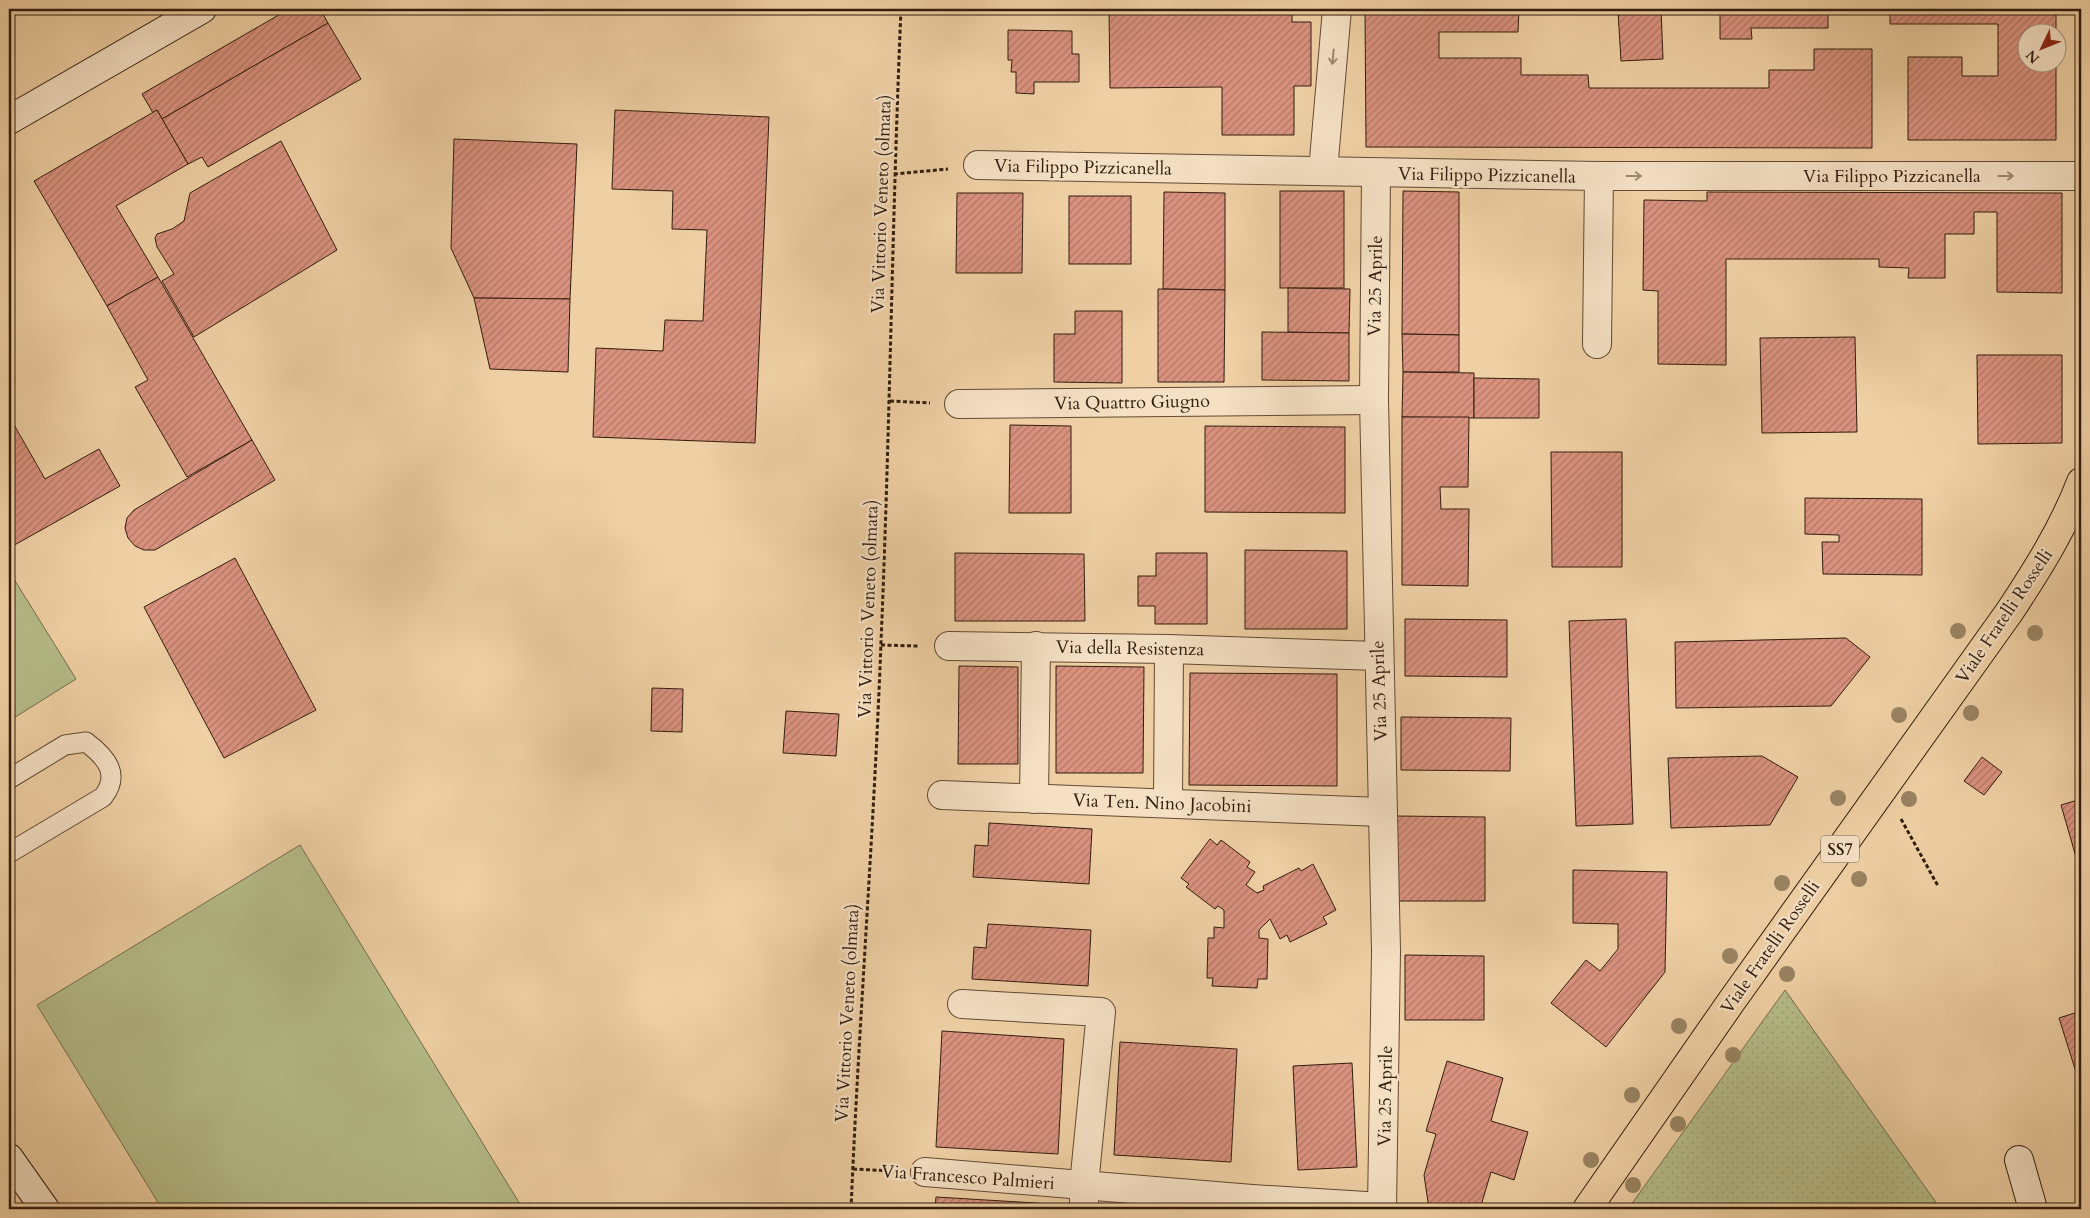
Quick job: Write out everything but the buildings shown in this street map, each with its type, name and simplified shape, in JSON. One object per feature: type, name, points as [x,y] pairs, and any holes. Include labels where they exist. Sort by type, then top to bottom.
[{"type":"main road","name":"Viale Fratelli Rosselli","points":[[1587,1209],[1731,1002],[2010,612],[2049,551],[2081,482]]},
{"type":"street","points":[[9,120],[202,9]]},
{"type":"street","points":[[1323,171],[1337,9]]},
{"type":"street","name":"Via Filippo Pizzicanella","points":[[978,166],[1599,176],[2081,176]]},
{"type":"street","name":"Via 25 Aprile","points":[[1376,173],[1374,400],[1386,1056],[1382,1208]]},
{"type":"street","points":[[1596,344],[1599,176]]},
{"type":"street","name":"Via Quattro Giugno","points":[[959,404],[1374,400]]},
{"type":"street","name":"Via della Resistenza","points":[[949,646],[1169,649],[1378,656]]},
{"type":"street","points":[[1034,799],[1036,646]]},
{"type":"street","points":[[1168,804],[1169,649]]},
{"type":"street","name":"Via Ten. Nino Jacobini","points":[[942,795],[1382,812]]},
{"type":"street","points":[[962,1004],[1102,1012],[1084,1197]]},
{"type":"street","points":[[9,1158],[45,1209]]},
{"type":"street","points":[[2019,1160],[2033,1209]]},
{"type":"street","name":"Via Francesco Palmieri","points":[[925,1172],[1084,1197],[1382,1208]]},
{"type":"lane","points":[[9,779],[65,745],[86,742],[102,754],[107,761],[111,779],[110,788],[103,797],[9,853]]},
{"type":"path","name":"Via Vittorio Veneto (olmata)","points":[[851,1209],[881,645],[890,402],[894,174],[901,9]]},
{"type":"path","name":"Via Filippo Pizzicanella","points":[[894,174],[978,166]]},
{"type":"path","points":[[890,402],[959,404]]},
{"type":"path","points":[[881,645],[949,646]]},
{"type":"path","points":[[1884,788],[1938,886]]},
{"type":"path","name":"Via Francesco Palmieri","points":[[852,1169],[925,1172]]},
{"type":"green space","points":[[9,571],[76,679],[9,721]]},
{"type":"green space","points":[[300,845],[523,1209],[162,1209],[37,1005]]},
{"type":"green space","points":[[1785,990],[1940,1208],[1628,1209]]}]
